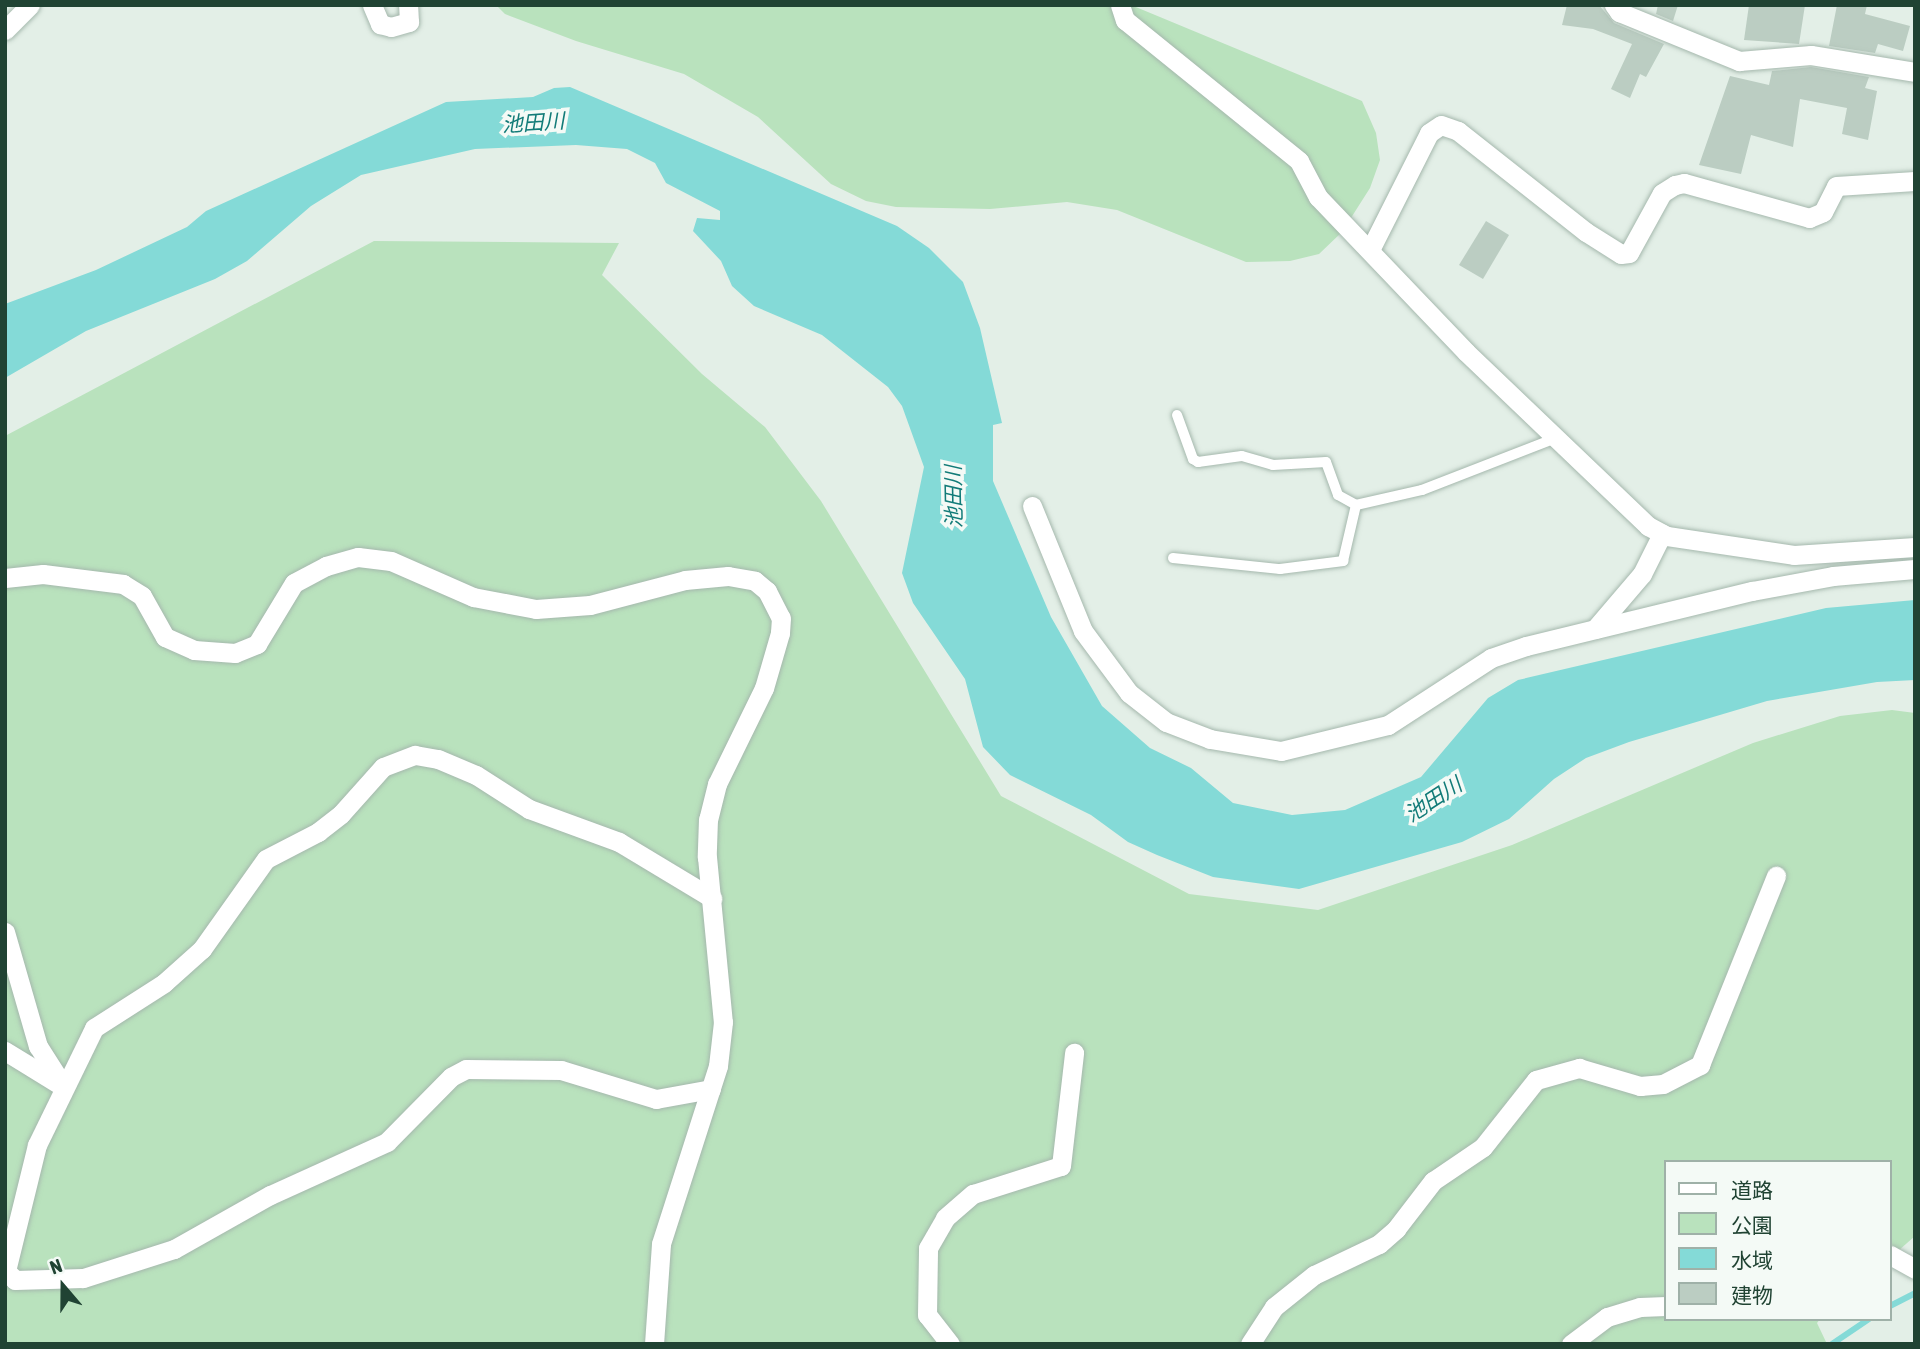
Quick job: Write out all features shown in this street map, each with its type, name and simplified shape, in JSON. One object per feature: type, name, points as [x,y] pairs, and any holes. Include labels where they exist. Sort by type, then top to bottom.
[{"type":"street","points":[[5,30],[30,5]]},
{"type":"street","points":[[372,5],[380,24],[391,27],[409,22],[408,5]]},
{"type":"street","points":[[1120,5],[1125,20],[1299,161],[1318,197],[1556,438],[1648,526],[1662,534],[1794,555],[1915,547]]},
{"type":"street","points":[[1614,5],[1640,22],[1740,61],[1811,55],[1915,72]]},
{"type":"street","points":[[1370,250],[1429,133],[1441,125],[1458,131],[1586,232],[1621,254],[1635,246],[1662,193],[1675,185],[1684,183],[1809,218],[1824,212],[1836,186],[1915,181]]},
{"type":"street","points":[[1032,506],[1083,631],[1103,664],[1129,693],[1166,722],[1210,739],[1281,751],[1356,736],[1388,725],[1491,659],[1595,629],[1752,591],[1833,576],[1915,569]]},
{"type":"street","points":[[1595,629],[1642,575],[1662,534]]},
{"type":"street","points":[[5,579],[43,574],[123,584],[142,596],[165,637],[194,650],[235,653],[257,644],[294,583],[326,566],[358,557],[391,561],[473,597],[536,609],[590,605],[685,580],[728,576],[755,581],[776,603],[780,633],[764,688],[724,765],[712,800],[707,857],[723,1022],[711,1089],[661,1244],[654,1344]]},
{"type":"street","points":[[711,1089],[656,1098],[561,1070],[466,1069],[451,1077],[387,1142],[270,1195],[204,1235],[123,1268],[83,1278],[15,1280],[6,1271],[37,1145],[94,1028],[164,983],[202,949],[266,859],[318,832],[341,814],[383,767],[415,755],[463,769],[529,809],[619,842],[712,898]]},
{"type":"street","points":[[1250,1344],[1274,1307],[1314,1275],[1380,1244],[1396,1229],[1433,1181],[1483,1147],[1536,1080],[1578,1068],[1640,1087],[1686,1075],[1700,1065],[1776,876]]},
{"type":"street","points":[[5,932],[38,1046],[64,1087]]},
{"type":"street","points":[[5,1051],[64,1087]]},
{"type":"street","points":[[950,1344],[927,1315],[928,1248],[945,1218],[973,1194],[1061,1166],[1074,1053]]},
{"type":"street","points":[[1892,1256],[1915,1269]]},
{"type":"street","points":[[1571,1344],[1607,1317],[1640,1307],[1664,1306]]},
{"type":"lane","points":[[1177,415],[1193,459],[1198,462],[1242,456],[1273,466],[1326,462],[1338,495],[1356,505],[1422,490],[1556,438]]},
{"type":"lane","points":[[1173,558],[1280,569],[1343,561],[1356,505]]},
{"type":"green space","points":[[496,5],[1131,5],[1362,101],[1376,133],[1380,160],[1370,188],[1342,232],[1319,254],[1290,261],[1246,262],[1117,210],[1067,202],[990,209],[896,207],[866,201],[831,184],[758,117],[684,74],[576,41],[505,14]]},
{"type":"green space","points":[[374,241],[619,243],[602,275],[702,374],[765,427],[821,501],[1001,796],[1189,894],[1318,910],[1512,845],[1753,743],[1840,716],[1892,710],[1915,713],[1915,1236],[1892,1256],[1892,1160],[1664,1160],[1664,1321],[1818,1321],[1817,1323],[1827,1344],[5,1344],[5,436]]},
{"type":"water","name":"池田川","points":[[570,87],[897,226],[929,248],[963,282],[980,328],[1002,423],[993,425],[993,481],[1051,617],[1102,706],[1150,748],[1191,768],[1233,803],[1292,815],[1345,810],[1421,777],[1488,698],[1518,680],[1826,608],[1915,600],[1915,680],[1877,682],[1767,701],[1629,742],[1586,758],[1554,779],[1509,819],[1462,842],[1299,889],[1213,877],[1157,855],[1128,842],[1091,815],[1010,775],[983,747],[965,679],[913,603],[902,573],[924,467],[902,406],[888,387],[822,335],[754,306],[732,286],[721,261],[693,231],[697,218],[720,220],[720,211],[666,183],[655,163],[627,149],[576,145],[475,149],[361,175],[311,206],[247,261],[215,279],[86,331],[5,378],[5,304],[96,270],[187,227],[206,211],[446,102],[533,97],[554,88]]},
{"type":"building","points":[[1567,5],[1599,5],[1614,23],[1664,44],[1646,77],[1640,74],[1630,98],[1611,89],[1632,44],[1593,29],[1562,25]]},
{"type":"building","points":[[1658,5],[1678,5],[1673,21],[1656,14]]},
{"type":"building","points":[[1749,5],[1805,5],[1799,44],[1744,40]]},
{"type":"building","points":[[1837,5],[1867,5],[1865,14],[1910,26],[1903,51],[1878,44],[1875,53],[1829,46]]},
{"type":"building","points":[[1811,67],[1869,77],[1865,88],[1877,91],[1868,140],[1842,134],[1847,108],[1800,99],[1793,147],[1751,135],[1741,174],[1699,165],[1730,76],[1769,85],[1772,71]]},
{"type":"building","points":[[1486,221],[1509,235],[1483,279],[1459,265]]},
{"type":"waterway","points":[[1892,1305],[1915,1293]]},
{"type":"waterway","points":[[1832,1344],[1866,1321]]}]
